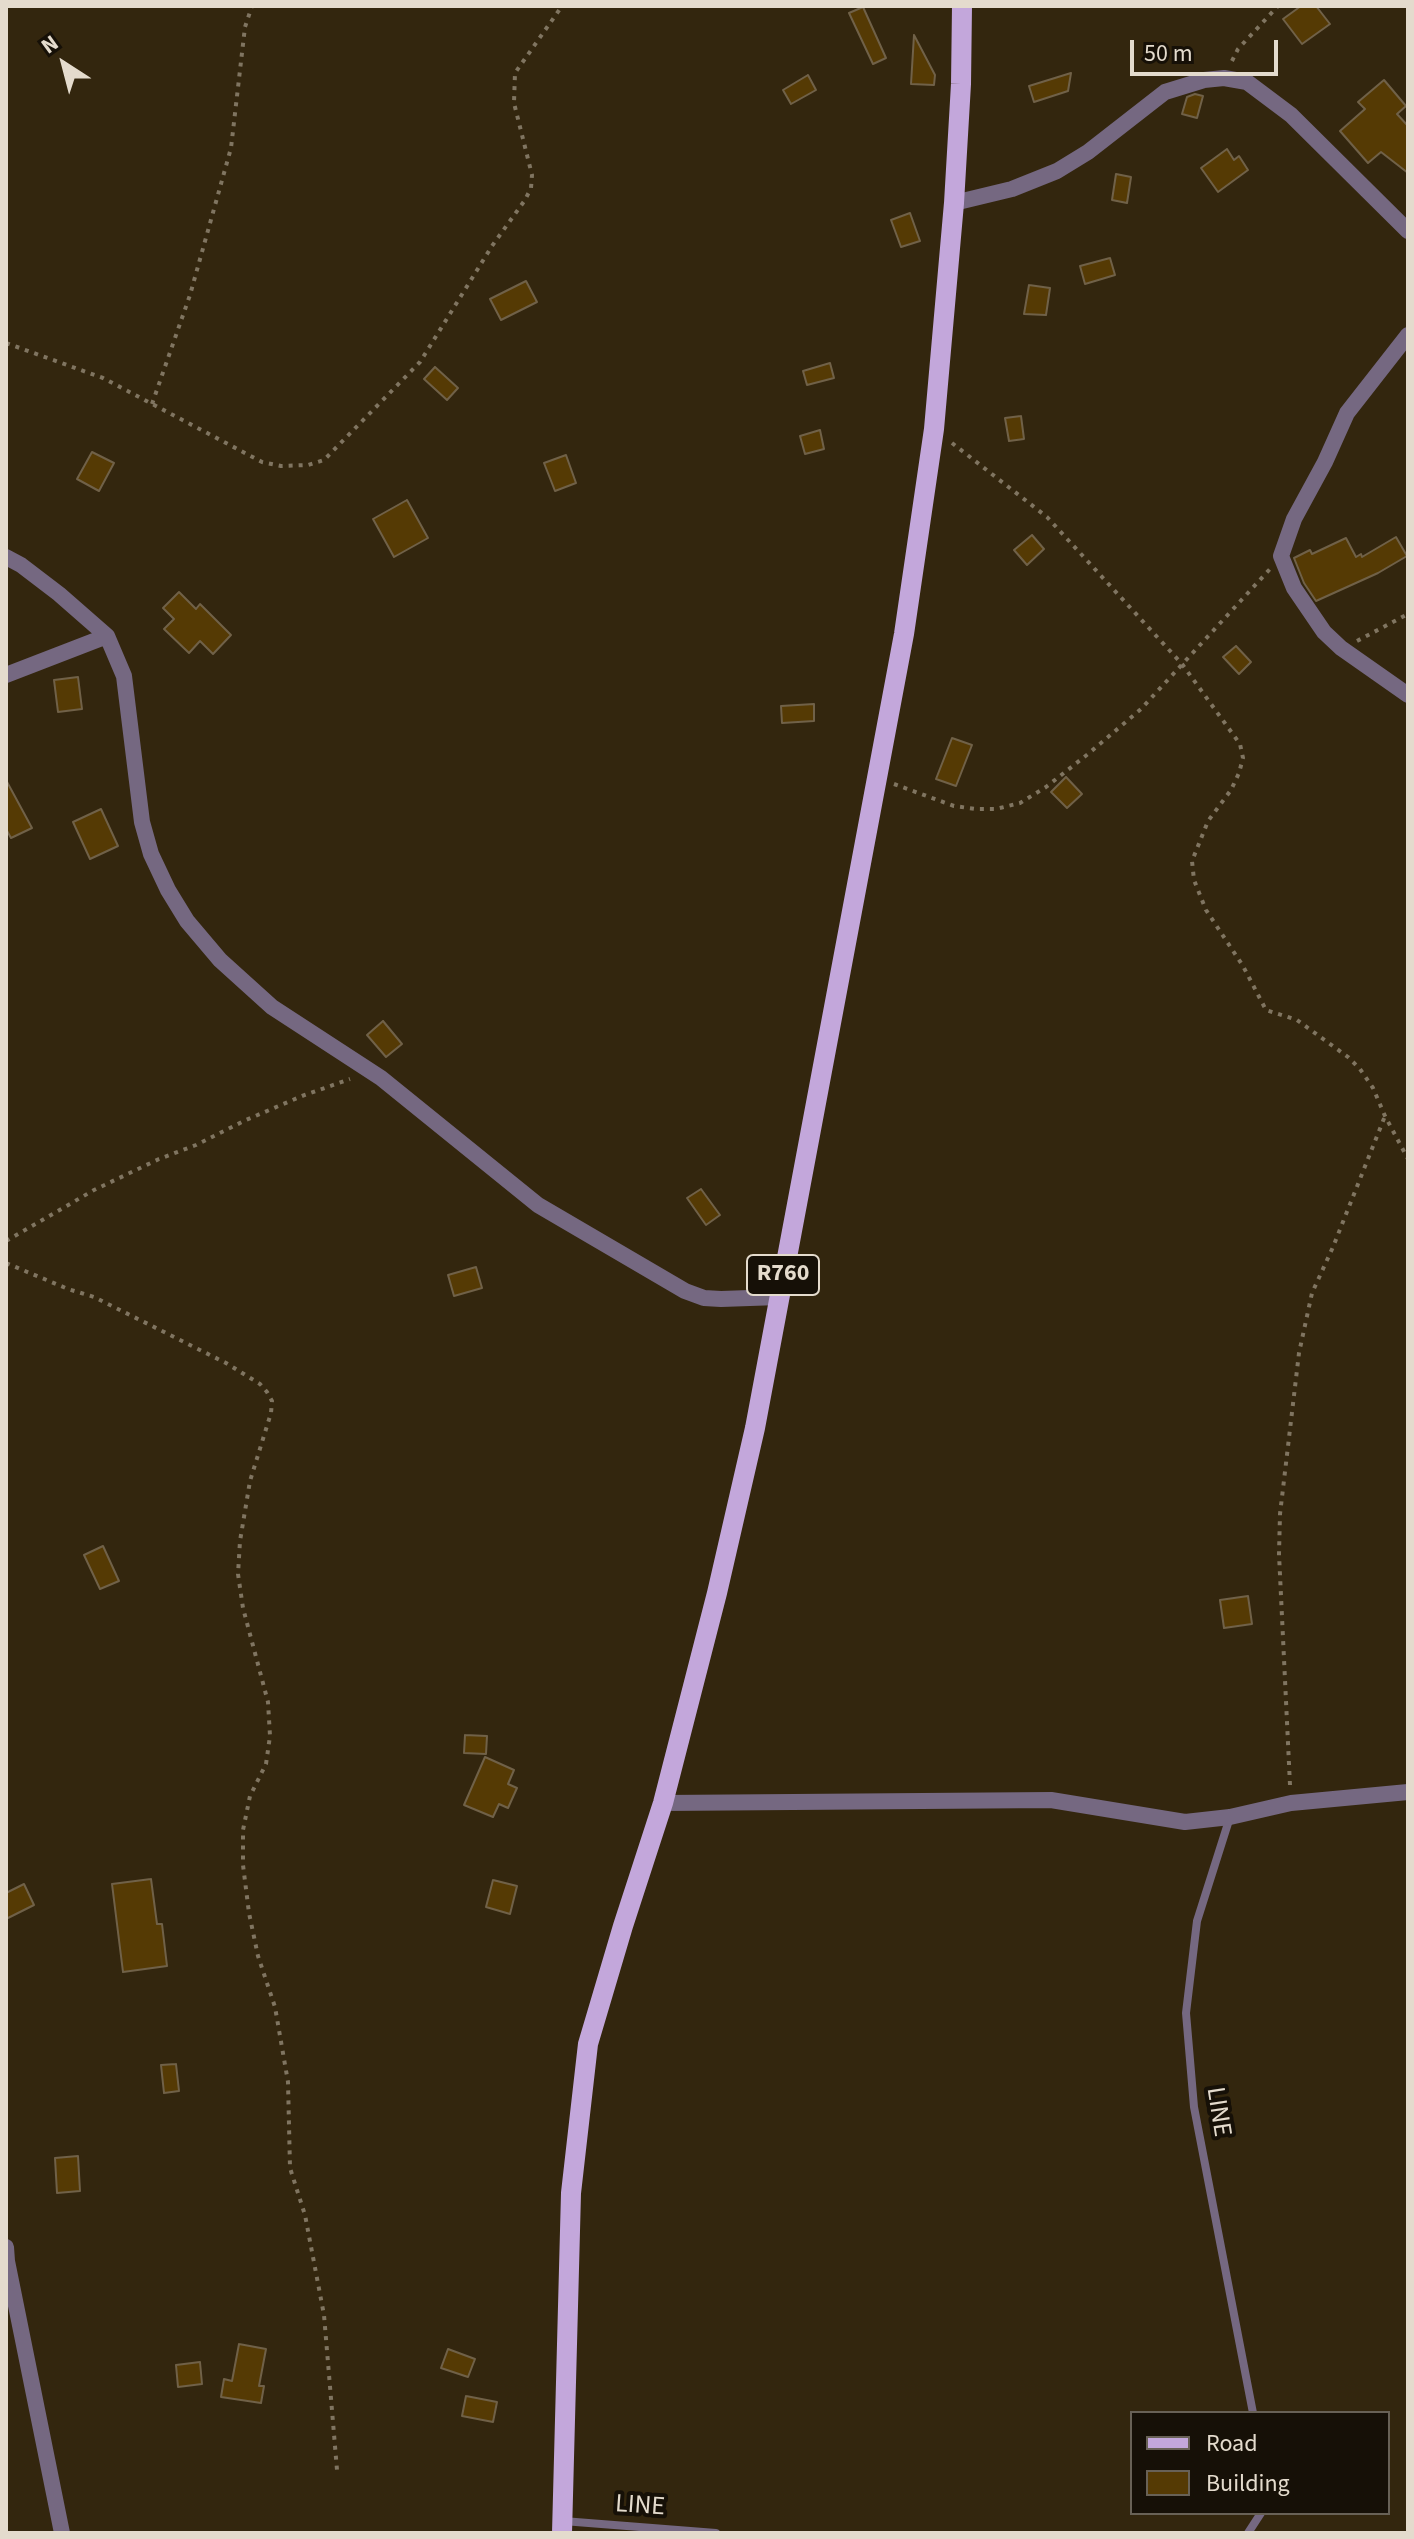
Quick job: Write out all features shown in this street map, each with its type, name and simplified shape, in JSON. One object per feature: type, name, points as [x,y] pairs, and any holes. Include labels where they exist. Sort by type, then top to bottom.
[{"type":"main road","name":"R760","points":[[562,2527],[571,2193],[588,2044],[663,1803],[755,1428],[904,634],[934,429],[954,203],[962,6]]},
{"type":"street","points":[[954,203],[1012,189],[1057,171],[1088,152],[1165,92],[1204,80],[1224,78],[1247,82],[1281,107],[1408,231]]},
{"type":"street","points":[[1408,335],[1347,413],[1294,519],[1281,556],[1294,588],[1324,632],[1341,648],[1408,695]]},
{"type":"street","points":[[6,557],[59,594],[107,636],[124,676],[142,822],[151,854],[187,921],[231,969],[272,1007],[370,1072],[538,1205],[668,1283],[704,1298],[779,1297]]},
{"type":"street","points":[[6,675],[107,636]]},
{"type":"street","points":[[663,1803],[1051,1800],[1185,1822],[1230,1817],[1291,1803],[1408,1792]]},
{"type":"street","points":[[6,2247],[62,2533]]},
{"type":"lane","name":"LINE","points":[[1230,1817],[1197,1921],[1186,2013],[1194,2107],[1253,2411]]},
{"type":"lane","points":[[1248,2533],[1260,2515]]},
{"type":"lane","name":"LINE","points":[[562,2527],[716,2533]]},
{"type":"path","points":[[152,404],[190,295],[231,148],[245,27],[252,6]]},
{"type":"path","points":[[6,343],[103,378],[262,462],[281,466],[308,465],[324,460],[420,362],[485,256],[525,200],[531,188],[532,175],[514,103],[515,73],[562,6]]},
{"type":"path","points":[[1224,78],[1238,49],[1278,6]]},
{"type":"path","points":[[934,429],[1047,517],[1182,664],[1240,744],[1243,758],[1239,773],[1231,790],[1208,821],[1192,861],[1194,880],[1206,910],[1243,966],[1266,1010],[1297,1020],[1348,1057],[1373,1088],[1408,1159]]},
{"type":"path","points":[[877,777],[954,806],[996,809],[1020,803],[1046,787],[1141,709],[1281,556]]},
{"type":"path","points":[[1341,648],[1408,614]]},
{"type":"path","points":[[6,1241],[94,1190],[159,1159],[302,1096],[370,1072]]},
{"type":"path","points":[[1291,1803],[1279,1554],[1292,1401],[1312,1293],[1385,1116]]},
{"type":"path","points":[[6,1263],[94,1297],[226,1363],[260,1384],[272,1401],[250,1481],[239,1552],[238,1574],[243,1608],[268,1702],[270,1736],[266,1764],[250,1796],[243,1830],[243,1865],[249,1913],[258,1956],[275,2007],[288,2082],[290,2168],[305,2215],[324,2315],[337,2470]]},
{"type":"building","points":[[1301,6],[1316,6],[1330,24],[1302,44],[1283,19]]},
{"type":"building","points":[[863,7],[886,58],[873,64],[849,13]]},
{"type":"building","points":[[914,35],[935,75],[934,85],[911,84]]},
{"type":"building","points":[[1071,73],[1068,91],[1034,102],[1029,86]]},
{"type":"building","points":[[808,75],[816,90],[791,104],[783,90]]},
{"type":"building","points":[[1384,80],[1406,106],[1397,114],[1408,126],[1408,173],[1381,152],[1368,163],[1340,131],[1365,109],[1358,102]]},
{"type":"building","points":[[1195,94],[1203,96],[1197,118],[1182,114],[1187,97]]},
{"type":"building","points":[[1227,149],[1234,160],[1239,156],[1248,170],[1218,192],[1201,168]]},
{"type":"building","points":[[1116,174],[1131,177],[1127,203],[1112,200]]},
{"type":"building","points":[[910,213],[920,241],[901,247],[891,220]]},
{"type":"building","points":[[1110,258],[1115,275],[1085,284],[1080,266]]},
{"type":"building","points":[[526,281],[537,302],[501,320],[490,299]]},
{"type":"building","points":[[1029,285],[1050,288],[1046,315],[1024,314]]},
{"type":"building","points":[[830,363],[834,378],[807,385],[803,371]]},
{"type":"building","points":[[435,367],[458,388],[447,400],[424,379]]},
{"type":"building","points":[[1021,416],[1024,439],[1009,441],[1005,418]]},
{"type":"building","points":[[820,430],[824,449],[805,454],[800,436]]},
{"type":"building","points":[[92,452],[114,463],[99,491],[77,479]]},
{"type":"building","points":[[566,455],[576,483],[555,491],[544,463]]},
{"type":"building","points":[[407,500],[428,538],[394,557],[373,519]]},
{"type":"building","points":[[1032,535],[1044,549],[1027,565],[1014,550]]},
{"type":"building","points":[[1396,537],[1407,556],[1316,601],[1304,583],[1294,558],[1310,550],[1312,554],[1346,538],[1356,557],[1361,554],[1362,557]]},
{"type":"building","points":[[179,592],[196,609],[200,604],[231,635],[213,654],[200,641],[189,653],[164,629],[174,619],[163,608]]},
{"type":"building","points":[[1236,646],[1251,662],[1239,674],[1223,657]]},
{"type":"building","points":[[78,677],[82,709],[58,712],[54,680]]},
{"type":"building","points":[[814,704],[814,721],[782,723],[781,706]]},
{"type":"building","points":[[952,738],[972,745],[956,786],[936,779]]},
{"type":"building","points":[[1066,777],[1082,794],[1067,808],[1051,792]]},
{"type":"building","points":[[6,780],[32,828],[11,838],[6,829]]},
{"type":"building","points":[[101,809],[118,846],[90,859],[73,822]]},
{"type":"building","points":[[383,1021],[402,1044],[386,1057],[367,1035]]},
{"type":"building","points":[[701,1189],[720,1215],[706,1225],[687,1198]]},
{"type":"building","points":[[476,1267],[482,1288],[454,1296],[448,1275]]},
{"type":"building","points":[[103,1546],[119,1581],[100,1589],[84,1555]]},
{"type":"building","points":[[1248,1596],[1252,1624],[1224,1628],[1220,1600]]},
{"type":"building","points":[[465,1735],[487,1736],[486,1754],[464,1753]]},
{"type":"building","points":[[485,1757],[514,1770],[508,1784],[517,1788],[508,1808],[499,1804],[493,1817],[464,1805]]},
{"type":"building","points":[[151,1879],[157,1924],[162,1924],[167,1966],[123,1972],[112,1884]]},
{"type":"building","points":[[493,1880],[517,1886],[510,1914],[486,1907]]},
{"type":"building","points":[[24,1884],[34,1905],[6,1919],[6,1893]]},
{"type":"building","points":[[176,2064],[179,2091],[164,2093],[161,2065]]},
{"type":"building","points":[[78,2156],[80,2191],[57,2193],[55,2158]]},
{"type":"building","points":[[239,2344],[266,2349],[259,2386],[264,2386],[261,2403],[221,2397],[224,2379],[232,2381]]},
{"type":"building","points":[[448,2349],[475,2359],[468,2377],[441,2368]]},
{"type":"building","points":[[200,2362],[202,2384],[178,2387],[176,2365]]},
{"type":"building","points":[[466,2396],[497,2402],[493,2422],[462,2416]]}]
